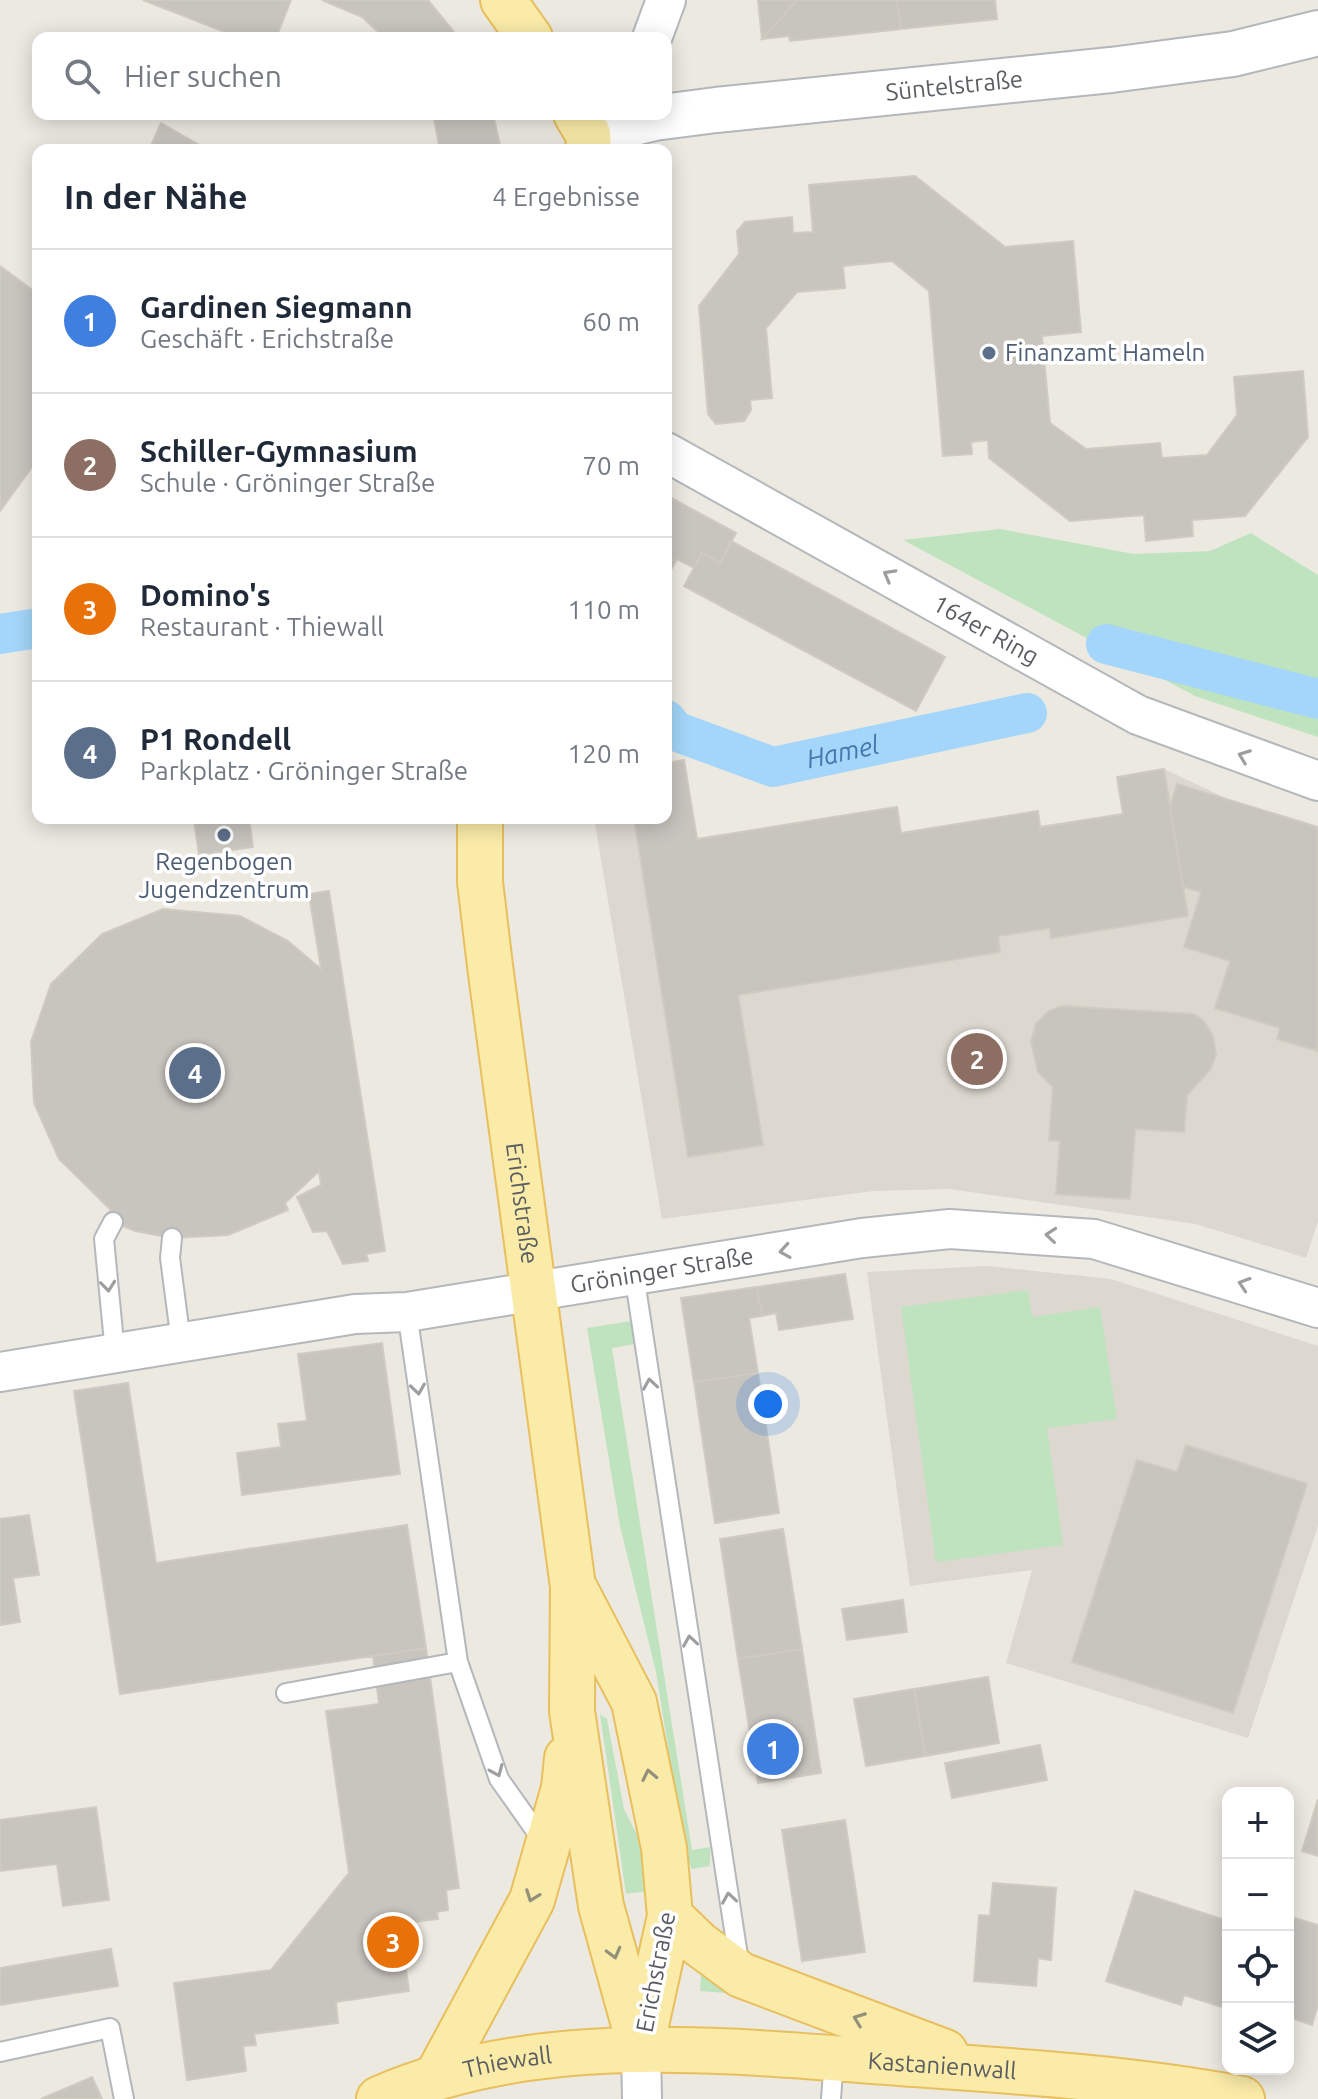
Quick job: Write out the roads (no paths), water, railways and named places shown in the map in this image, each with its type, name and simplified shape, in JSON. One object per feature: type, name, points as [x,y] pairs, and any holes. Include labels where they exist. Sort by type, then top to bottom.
[{"type":"main road","points":[[503,0],[526,32]]},
{"type":"main road","name":"Süntelstraße","points":[[672,116],[1233,54],[1318,33]]},
{"type":"main road","name":"Süntelstraße","points":[[589,128],[641,120]]},
{"type":"main road","name":"Erichstraße","points":[[480,824],[483,910],[573,1587],[572,1711],[601,1906],[641,2050]]},
{"type":"main road","name":"Erichstraße","points":[[573,1587],[634,1702],[664,1848],[670,1916],[641,2050]]},
{"type":"main road","points":[[406,2091],[532,1900],[564,1788],[572,1711]]},
{"type":"main road","points":[[670,1916],[699,1944],[741,1975],[984,2068]]},
{"type":"main road","name":"Kastanienwall","points":[[641,2050],[832,2078],[984,2068],[1105,2078],[1242,2099]]},
{"type":"main road","name":"Thiewall","points":[[406,2091],[530,2059],[641,2050]]},
{"type":"street","points":[[654,32],[666,0]]},
{"type":"street","name":"164er Ring","points":[[672,455],[1138,715],[1318,781]]},
{"type":"street","name":"Gröninger Straße","points":[[0,1372],[355,1314],[407,1312],[862,1238],[950,1229],[1094,1239],[1318,1308]]},
{"type":"street","points":[[641,2050],[642,2099]]},
{"type":"lane","points":[[113,1222],[104,1239],[115,1353]]},
{"type":"lane","points":[[172,1238],[170,1258],[181,1342]]},
{"type":"lane","points":[[634,1274],[741,1975]]},
{"type":"lane","points":[[407,1312],[458,1662],[499,1779],[547,1846]]},
{"type":"lane","points":[[286,1693],[458,1662]]},
{"type":"lane","points":[[0,2052],[110,2028],[124,2099]]},
{"type":"waterway","name":"Hamel","points":[[0,634],[32,629]]},
{"type":"waterway","name":"Hamel","points":[[1106,644],[1318,699]]},
{"type":"waterway","name":"Hamel","points":[[672,727],[773,767],[1027,713]]},
{"type":"place","name":"Finanzamt Hameln","points":[[989,353]]},
{"type":"place","name":"Regenbogen Jugendzentrum","points":[[224,835]]},
{"type":"place","name":"Schiller-Gymnasium","points":[[977,1059]]},
{"type":"place","name":"P1 Rondell","points":[[195,1073]]},
{"type":"place","name":"Gardinen Siegmann","points":[[773,1749]]},
{"type":"place","name":"Domino's","points":[[393,1942]]}]
